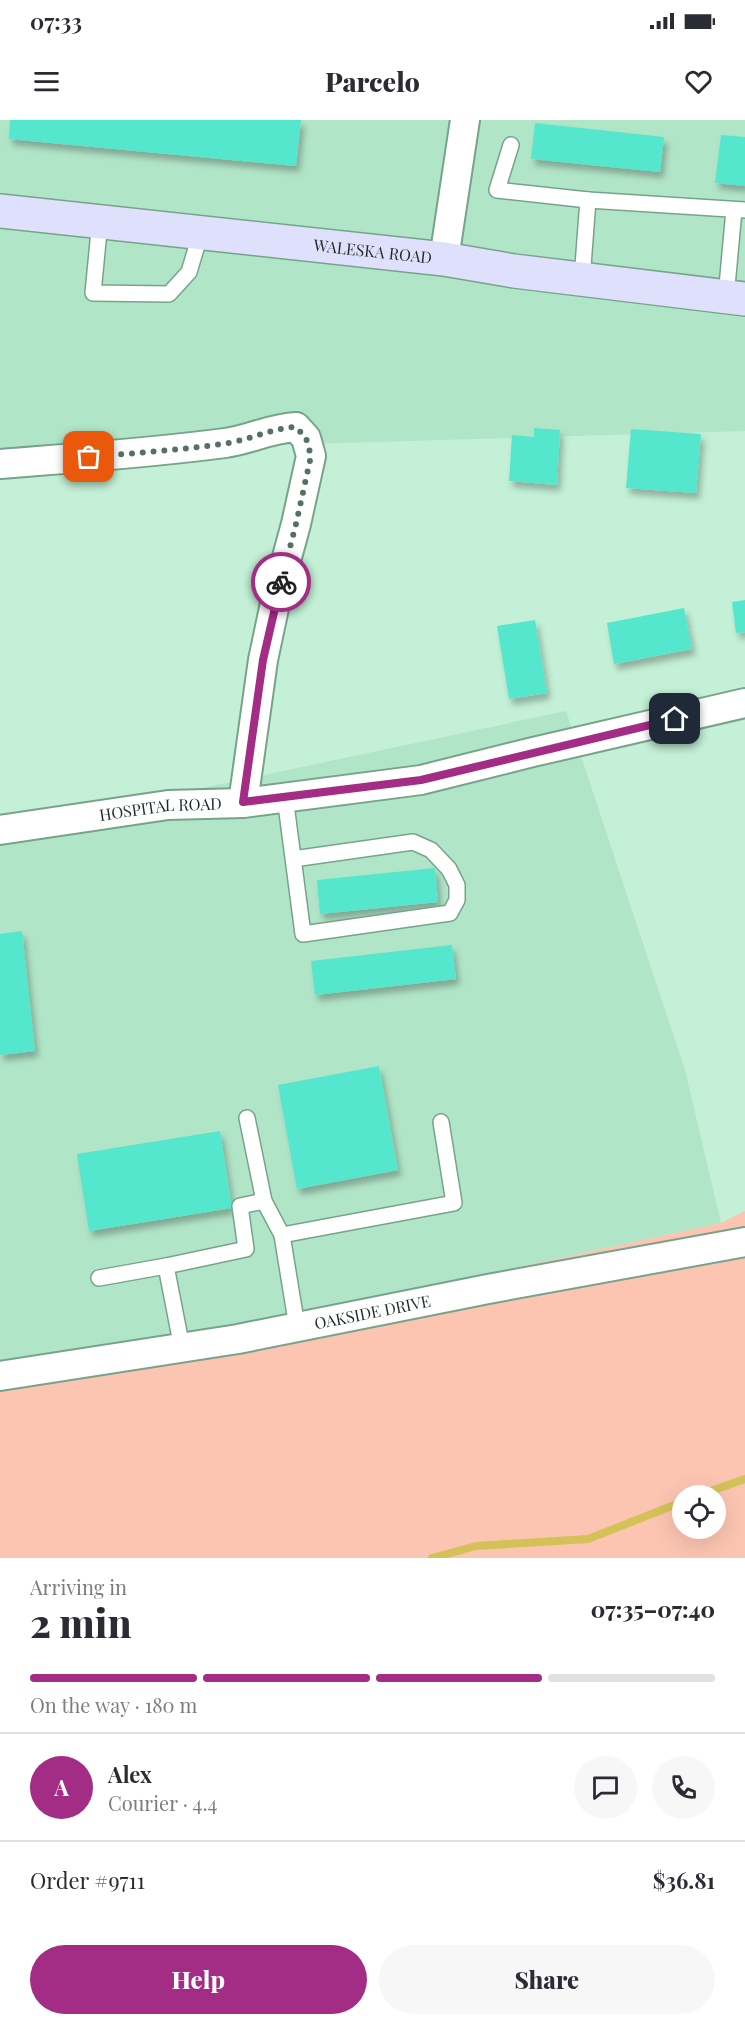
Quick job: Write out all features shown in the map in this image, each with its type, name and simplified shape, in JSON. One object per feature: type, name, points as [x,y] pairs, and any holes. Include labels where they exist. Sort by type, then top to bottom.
[{"type":"main road","name":"WALESKA ROAD","points":[[0,211],[444,259],[514,271],[736,298]]},
{"type":"street","points":[[444,259],[465,120]]},
{"type":"street","points":[[0,464],[155,452],[231,442],[280,428],[296,427],[306,438],[311,456],[263,660],[243,802]]},
{"type":"street","name":"HOSPITAL ROAD","points":[[0,830],[168,806],[243,802],[421,780],[745,703]]},
{"type":"street","name":"OAKSIDE DRIVE","points":[[0,1376],[238,1340],[500,1286],[745,1242]]},
{"type":"lane","points":[[511,145],[497,190],[588,200],[740,210],[736,298]]},
{"type":"lane","points":[[582,279],[588,200]]},
{"type":"lane","points":[[100,221],[93,293],[169,294],[189,272],[201,232]]},
{"type":"lane","points":[[285,797],[293,859],[303,934],[450,913],[457,900],[457,885],[449,869],[431,850],[413,842],[293,859]]},
{"type":"lane","points":[[247,1118],[264,1201],[282,1235],[297,1327]]},
{"type":"lane","points":[[282,1235],[454,1203],[441,1122]]},
{"type":"lane","points":[[99,1278],[246,1249],[240,1206],[264,1201]]},
{"type":"lane","points":[[166,1266],[182,1348]]},
{"type":"shaded area","points":[[0,120],[745,120],[745,431],[0,453]]},
{"type":"shaded area","points":[[566,711],[685,1070],[721,1223],[0,1380],[0,828],[227,783]]},
{"type":"shaded area","points":[[745,1211],[745,1558],[0,1558],[0,1380],[721,1223]]},
{"type":"building","points":[[10,120],[301,120],[296,166],[9,139]]},
{"type":"building","points":[[535,123],[664,137],[660,172],[531,159]]},
{"type":"building","points":[[721,135],[745,137],[745,186],[715,183]]},
{"type":"building","points":[[534,428],[560,430],[557,485],[509,481],[512,435],[534,437]]},
{"type":"building","points":[[631,429],[701,434],[696,493],[626,488]]},
{"type":"building","points":[[745,600],[745,632],[736,633],[732,602]]},
{"type":"building","points":[[684,608],[692,649],[614,664],[607,623]]},
{"type":"building","points":[[535,620],[547,693],[509,699],[497,626]]},
{"type":"building","points":[[435,868],[438,902],[320,914],[317,880]]},
{"type":"building","points":[[22,931],[35,1051],[0,1055],[0,934]]},
{"type":"building","points":[[452,945],[456,979],[315,995],[311,961]]},
{"type":"building","points":[[379,1066],[398,1170],[297,1189],[278,1085]]},
{"type":"building","points":[[220,1131],[232,1208],[89,1231],[77,1154]]},
{"type":"waterway","points":[[726,1486],[745,1479]]},
{"type":"waterway","points":[[432,1558],[476,1546],[588,1539],[672,1506]]},
{"type":"way so far","points":[[89,457],[155,452],[231,442],[280,428],[296,427],[306,438],[311,456],[281,582]]},
{"type":"route","points":[[281,582],[263,660],[243,802],[421,780],[675,719]]}]
